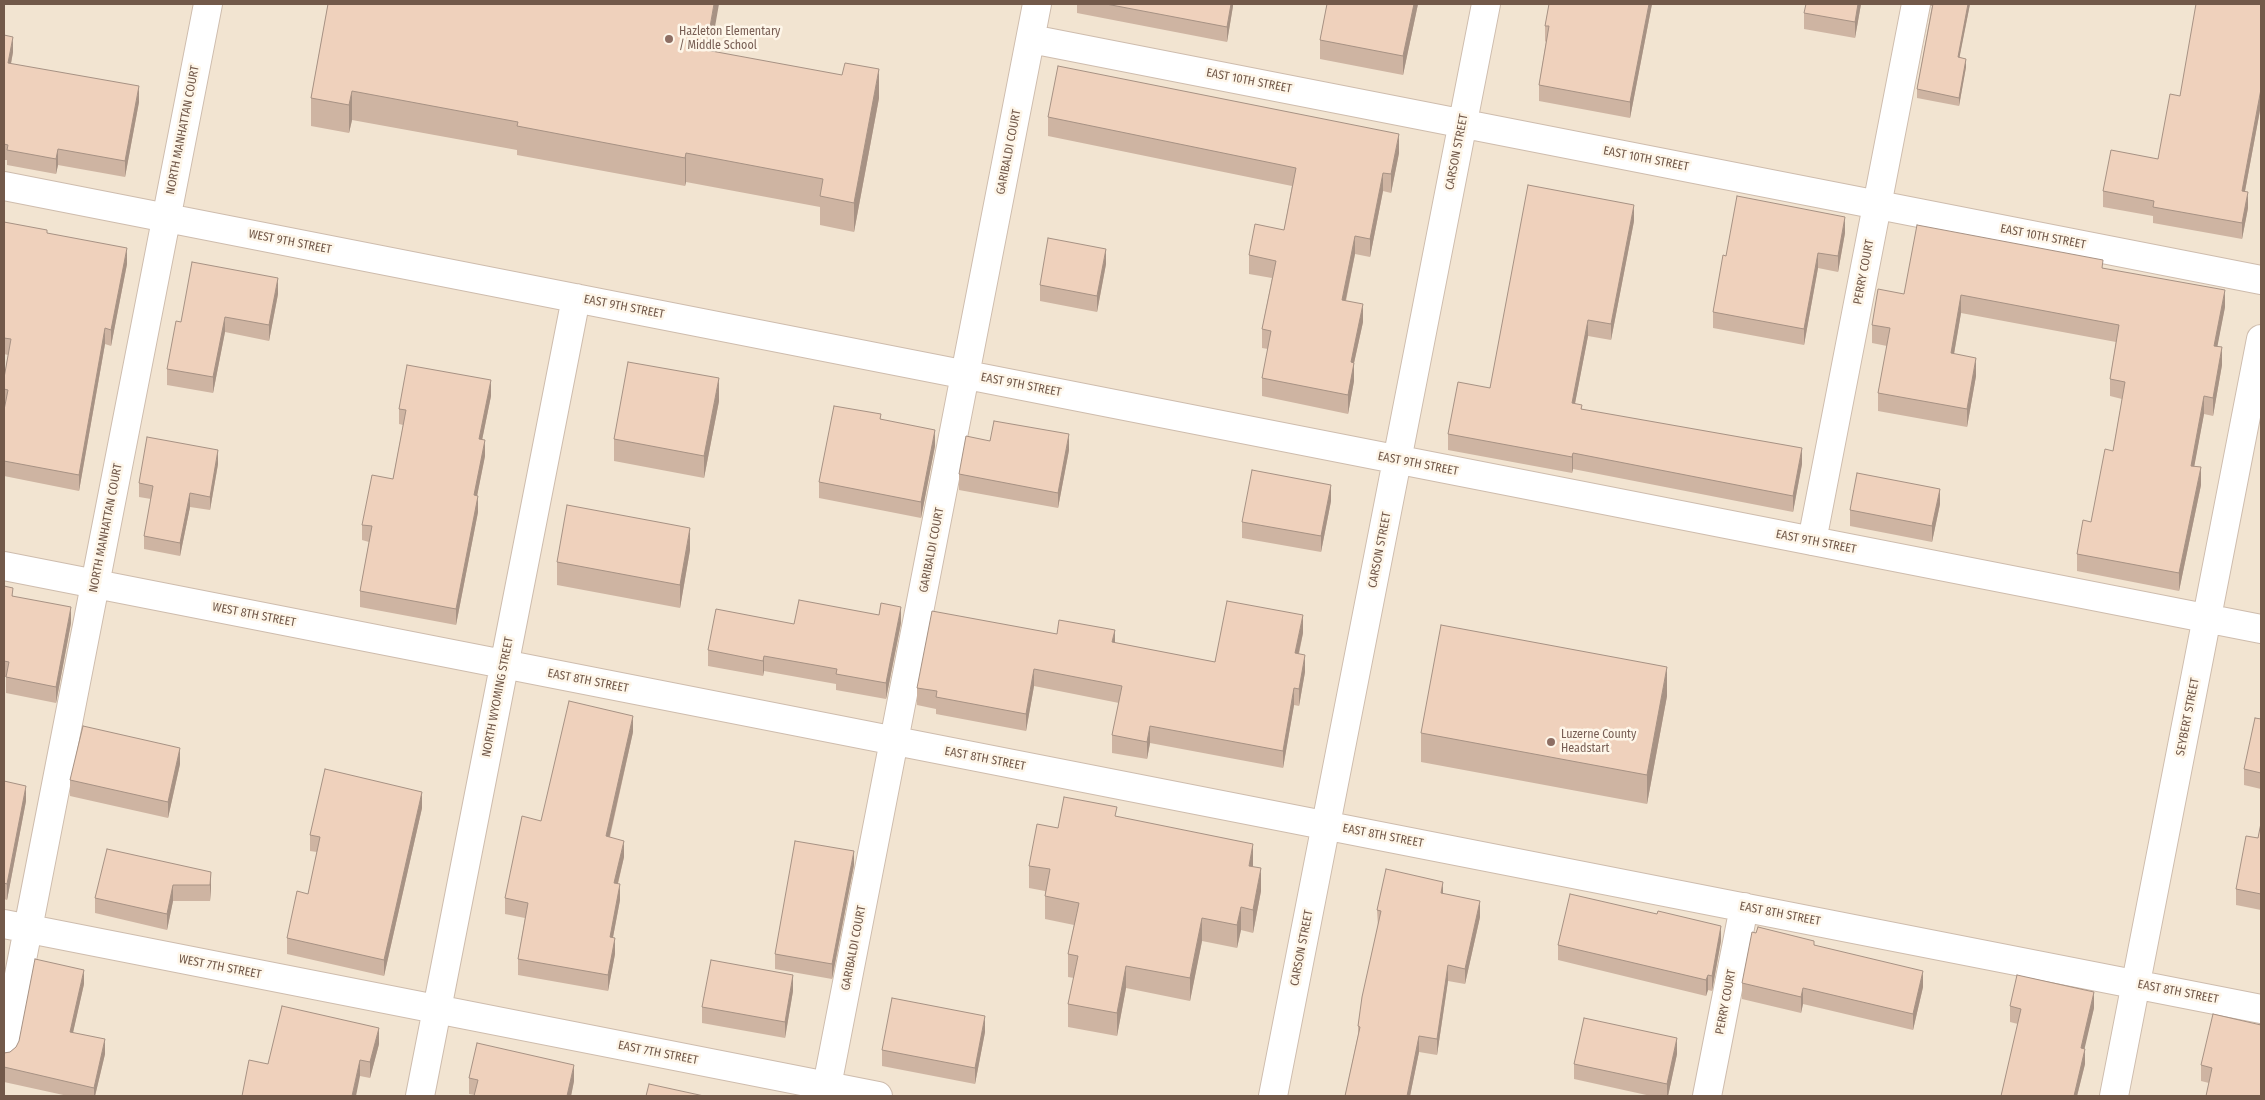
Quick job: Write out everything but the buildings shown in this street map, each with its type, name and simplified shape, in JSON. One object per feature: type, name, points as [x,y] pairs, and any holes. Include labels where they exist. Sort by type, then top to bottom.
[{"type":"street","name":"NORTH MANHATTAN COURT","points":[[4,1052],[16,927],[95,584],[208,4]]},
{"type":"street","name":"GARIBALDI COURT","points":[[826,1091],[1037,4]]},
{"type":"street","name":"CARSON STREET","points":[[1273,1096],[1486,4]]},
{"type":"street","name":"PERRY COURT","points":[[1812,541],[1916,4]]},
{"type":"street","name":"EAST 10TH STREET","points":[[1031,39],[2261,280]]},
{"type":"street","name":"WEST 9TH STREET","points":[[4,186],[576,298]]},
{"type":"street","name":"EAST 9TH STREET","points":[[576,298],[2261,629]]},
{"type":"street","name":"NORTH WYOMING STREET","points":[[420,1096],[576,298]]},
{"type":"street","name":"SEYBERT STREET","points":[[2114,1096],[2261,339]]},
{"type":"street","name":"WEST 8TH STREET","points":[[4,566],[504,664]]},
{"type":"street","name":"EAST 8TH STREET","points":[[504,664],[2261,1009]]},
{"type":"street","name":"PERRY COURT","points":[[1707,1096],[1744,907]]},
{"type":"street","name":"WEST 7TH STREET","points":[[16,927],[437,1010]]},
{"type":"street","name":"EAST 7TH STREET","points":[[437,1010],[826,1091],[878,1096]]},
{"type":"shaded area","points":[[4,4],[2261,4],[2261,1096],[4,1096]]},
{"type":"place","name":"Hazleton Elementary / Middle School","points":[[669,39]]},
{"type":"place","name":"Luzerne County Headstart","points":[[1551,742]]}]
